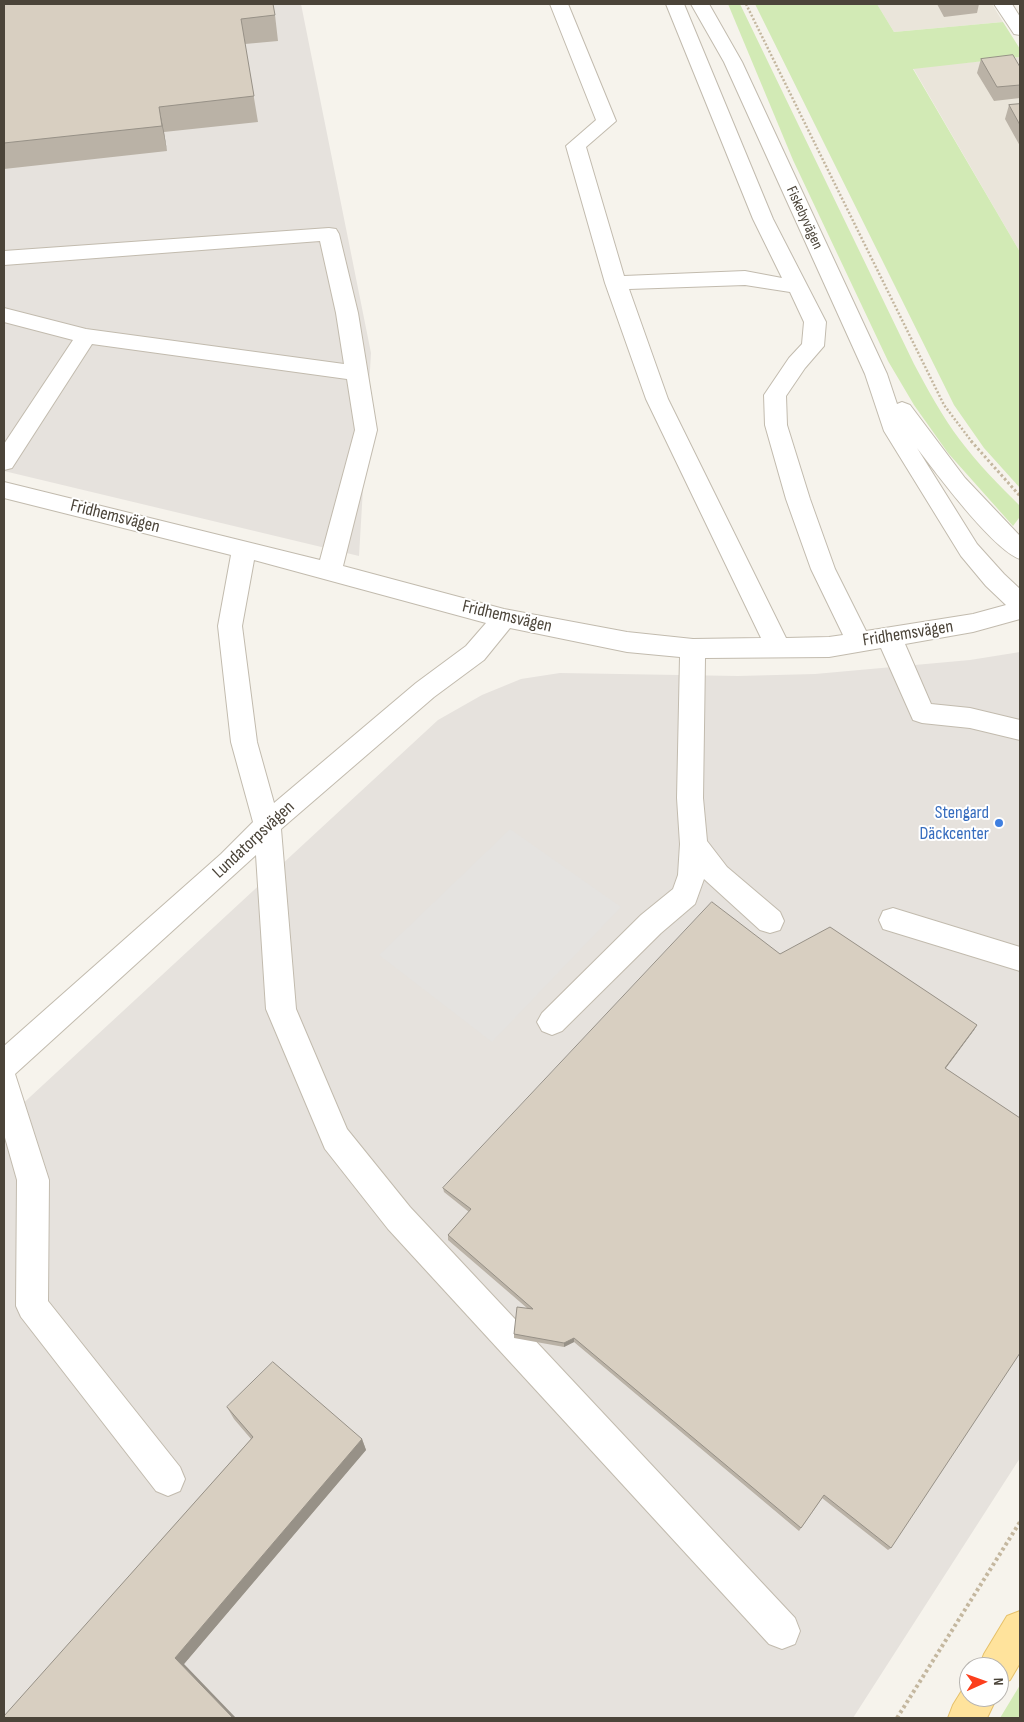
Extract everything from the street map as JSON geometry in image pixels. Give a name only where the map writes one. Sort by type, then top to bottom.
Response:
[{"type":"main road","points":[[1003,1657],[1020,1629]]},
{"type":"main road","points":[[966,1718],[973,1707]]},
{"type":"street","points":[[559,4],[606,121],[576,146],[616,282],[657,399],[778,648]]},
{"type":"street","points":[[676,4],[763,219],[815,322],[813,346],[797,362],[775,395],[776,425],[798,499],[823,569],[858,642]]},
{"type":"street","name":"Fiskebyvägen","points":[[700,4],[733,62],[876,374],[895,431],[956,532],[969,550],[995,580],[1020,603]]},
{"type":"street","name":"Fiskebyvägen","points":[[718,4],[733,62]]},
{"type":"street","points":[[1003,4],[1020,30]]},
{"type":"street","points":[[4,258],[329,234],[347,313],[366,430],[329,573]]},
{"type":"street","points":[[616,282],[745,278],[797,287]]},
{"type":"street","points":[[4,315],[86,336],[357,372]]},
{"type":"street","points":[[4,462],[86,336]]},
{"type":"street","name":"Fiskebyvägen","points":[[876,374],[938,460],[1005,537],[1020,550]]},
{"type":"street","name":"Fridhemsvägen","points":[[4,490],[244,549],[504,618],[627,642],[693,649],[829,647],[973,623],[1020,610]]},
{"type":"street","points":[[244,549],[230,626],[244,742],[267,825],[281,1009],[336,1139],[399,1218],[782,1631]]},
{"type":"street","name":"Lundatorpsvägen","points":[[4,1065],[231,862],[267,825],[320,782],[425,690],[474,653],[504,618]]},
{"type":"street","points":[[889,637],[922,714],[970,718],[1020,730]]},
{"type":"street","points":[[552,1022],[651,924],[685,896],[692,875],[694,844],[690,798],[693,649]]},
{"type":"street","points":[[694,844],[717,875],[770,921]]},
{"type":"street","points":[[892,920],[1020,959]]},
{"type":"street","points":[[4,1084],[33,1180],[32,1306],[168,1479]]},
{"type":"path","points":[[746,4],[944,405],[1002,480],[1020,496]]},
{"type":"path","points":[[897,1718],[1020,1522]]},
{"type":"shaded area","points":[[4,4],[301,4],[371,353],[359,556],[4,471]]},
{"type":"shaded area","points":[[877,4],[992,4],[1003,22],[894,32]]},
{"type":"shaded area","points":[[1020,57],[1020,252],[913,68]]},
{"type":"shaded area","points":[[1020,652],[1020,1458],[853,1718],[4,1718],[4,1121],[438,720],[482,695],[521,679],[560,673],[738,676],[815,674],[970,660]]},
{"type":"shaded area","points":[[510,829],[621,907],[492,1042],[379,955]]},
{"type":"green space","points":[[728,4],[740,4],[914,364],[936,403],[953,431],[967,449],[1020,506],[1019,518],[1013,526],[948,453],[914,405],[888,361],[793,160]]},
{"type":"green space","points":[[755,4],[877,4],[894,32],[1003,22],[1020,49],[1020,57],[913,69],[1020,252],[1020,488],[984,448],[954,405]]},
{"type":"green space","points":[[1020,1685],[1020,1718],[1000,1718],[1007,1707],[1009,1707],[1009,1703]]},
{"type":"building","points":[[4,4],[273,4],[275,15],[241,19],[254,96],[159,107],[162,126],[4,143]]},
{"type":"building","points":[[1013,55],[1020,67],[1020,85],[997,87],[981,59]]},
{"type":"building","points":[[1020,104],[1020,125],[1009,105]]},
{"type":"building","points":[[712,902],[780,954],[830,927],[977,1025],[945,1068],[1020,1118],[1020,1353],[891,1548],[824,1495],[801,1528],[574,1338],[564,1343],[514,1334],[517,1307],[533,1309],[448,1235],[471,1209],[443,1188]]},
{"type":"building","points":[[273,1362],[362,1439],[175,1658],[233,1718],[4,1718],[253,1437],[227,1407]]},
{"type":"place","name":"Stengard Däckcenter","points":[[999,823]]}]
